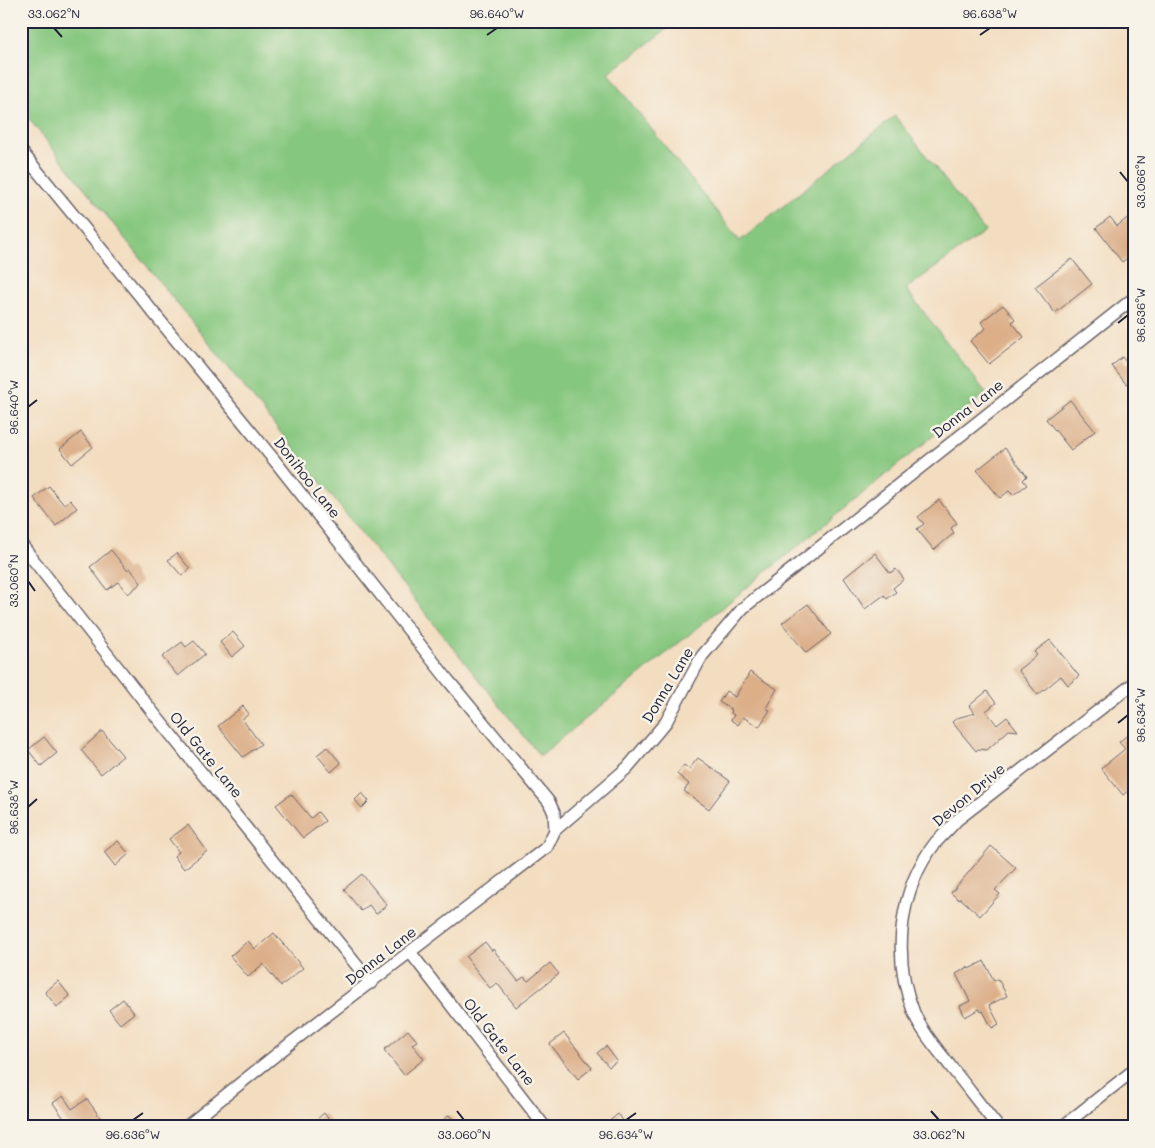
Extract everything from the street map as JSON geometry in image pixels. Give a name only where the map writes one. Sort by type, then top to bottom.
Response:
[{"type":"street","name":"Donihoo Lane","points":[[21,151],[269,454],[442,672],[549,802],[554,813],[554,830]]},
{"type":"street","name":"Donna Lane","points":[[186,1127],[292,1042],[371,984],[547,846],[554,830],[627,768],[666,722],[702,656],[743,608],[1134,298]]},
{"type":"street","name":"Old Gate Lane","points":[[21,544],[151,710],[371,984]]},
{"type":"street","name":"Devon Drive","points":[[998,1127],[935,1047],[915,1014],[903,976],[901,931],[908,899],[919,869],[936,843],[958,820],[1134,683]]},
{"type":"street","name":"Old Gate Lane","points":[[410,952],[545,1127]]},
{"type":"street","points":[[1062,1127],[1134,1070]]},
{"type":"green space","points":[[21,21],[677,21],[608,74],[740,241],[895,116],[985,231],[906,289],[986,393],[540,756],[21,109]]},
{"type":"building","points":[[1134,213],[1134,253],[1122,262],[1096,228],[1110,217],[1117,226]]},
{"type":"building","points":[[1072,259],[1092,284],[1055,313],[1035,287]]},
{"type":"building","points":[[1003,305],[1015,319],[1012,322],[1024,337],[989,364],[970,341],[986,328],[981,322]]},
{"type":"building","points":[[1122,357],[1127,363],[1134,358],[1134,378],[1126,384],[1112,366]]},
{"type":"building","points":[[1070,400],[1095,431],[1071,450],[1046,419]]},
{"type":"building","points":[[81,432],[93,447],[72,464],[60,449]]},
{"type":"building","points":[[1005,448],[1027,476],[1023,480],[1027,485],[1013,495],[1009,491],[1000,498],[977,470]]},
{"type":"building","points":[[49,486],[64,505],[70,500],[77,508],[56,526],[34,498]]},
{"type":"building","points":[[939,500],[957,523],[951,528],[954,533],[934,550],[917,529],[924,524],[918,517]]},
{"type":"building","points":[[111,550],[127,570],[130,568],[141,583],[128,594],[118,582],[107,590],[90,567]]},
{"type":"building","points":[[177,553],[190,569],[182,576],[168,560]]},
{"type":"building","points":[[875,553],[890,573],[896,569],[904,579],[893,588],[896,592],[887,599],[884,595],[865,609],[844,578]]},
{"type":"building","points":[[808,604],[831,634],[806,653],[782,623]]},
{"type":"building","points":[[233,632],[245,646],[232,657],[220,642]]},
{"type":"building","points":[[1050,640],[1079,676],[1068,685],[1061,676],[1038,695],[1018,670],[1037,655],[1034,652]]},
{"type":"building","points":[[194,641],[205,654],[178,676],[162,657],[182,642],[186,647]]},
{"type":"building","points":[[750,672],[777,689],[766,708],[770,710],[759,727],[743,717],[738,725],[731,720],[734,715],[731,713],[732,710],[719,702],[726,691],[735,697]]},
{"type":"building","points":[[987,691],[996,703],[986,711],[997,725],[1007,717],[1018,731],[1009,730],[987,750],[978,749],[976,751],[952,722],[957,718],[975,713],[969,706]]},
{"type":"building","points":[[243,706],[249,714],[242,719],[261,744],[243,757],[218,726]]},
{"type":"building","points":[[102,731],[123,756],[101,774],[81,750]]},
{"type":"building","points":[[1130,733],[1134,738],[1134,786],[1123,795],[1101,768],[1125,749],[1119,742]]},
{"type":"building","points":[[44,737],[57,753],[41,766],[28,750]]},
{"type":"building","points":[[327,747],[341,763],[331,772],[317,755]]},
{"type":"building","points":[[698,758],[730,781],[709,809],[684,791],[689,784],[677,774],[684,765],[689,769]]},
{"type":"building","points":[[362,793],[369,801],[362,808],[355,800]]},
{"type":"building","points":[[291,794],[311,818],[318,812],[325,821],[303,838],[276,805]]},
{"type":"building","points":[[188,825],[207,851],[184,869],[174,856],[179,852],[169,839]]},
{"type":"building","points":[[118,841],[129,854],[115,866],[104,852]]},
{"type":"building","points":[[991,846],[1016,868],[995,890],[1000,894],[980,916],[960,898],[959,900],[951,893]]},
{"type":"building","points":[[362,874],[387,905],[376,914],[369,905],[361,911],[344,889]]},
{"type":"building","points":[[274,933],[303,968],[281,986],[263,964],[248,977],[230,956],[248,941],[255,949]]},
{"type":"building","points":[[485,942],[492,951],[493,949],[518,981],[524,977],[528,981],[550,963],[559,974],[516,1007],[497,983],[490,988],[466,957]]},
{"type":"building","points":[[984,961],[994,981],[998,979],[1007,996],[989,1005],[999,1024],[992,1028],[983,1011],[981,1012],[979,1009],[965,1017],[960,1006],[970,1001],[956,974]]},
{"type":"building","points":[[58,981],[70,996],[57,1007],[45,992]]},
{"type":"building","points":[[123,999],[134,1013],[120,1024],[109,1010]]},
{"type":"building","points":[[408,1030],[417,1041],[412,1044],[424,1059],[404,1075],[384,1050]]},
{"type":"building","points":[[564,1033],[592,1068],[578,1079],[550,1044]]},
{"type":"building","points":[[606,1046],[617,1061],[609,1067],[597,1053]]},
{"type":"building","points":[[63,1096],[72,1109],[87,1099],[107,1127],[70,1127],[53,1103]]},
{"type":"building","points":[[324,1113],[335,1127],[308,1127]]},
{"type":"building","points":[[618,1114],[628,1127],[602,1127]]},
{"type":"building","points":[[449,1115],[459,1127],[435,1127]]}]
